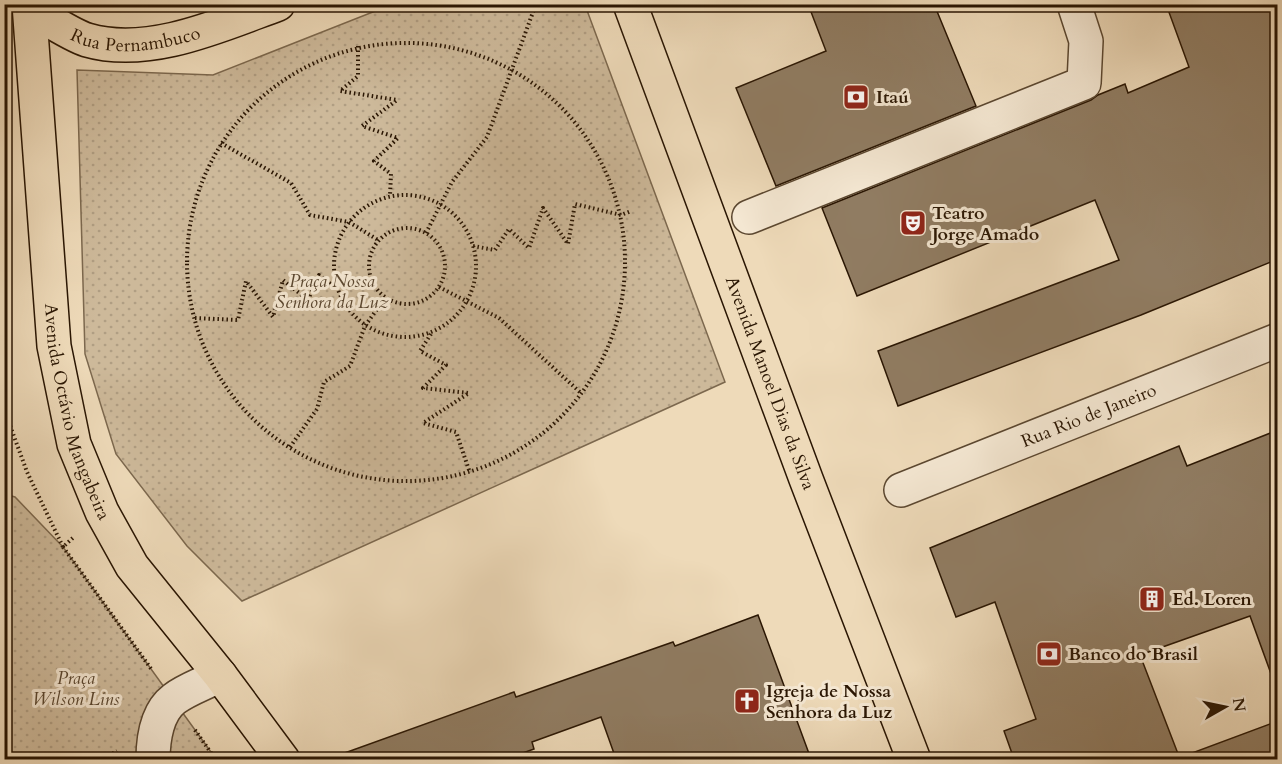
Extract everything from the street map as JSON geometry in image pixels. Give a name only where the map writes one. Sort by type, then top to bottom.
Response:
[{"type":"main road","name":"Rua Pernambuco","points":[[30,7],[86,40],[124,45],[158,42],[199,33],[278,4]]},
{"type":"main road","name":"Avenida Manoel Dias da Silva","points":[[630,4],[806,479],[914,759]]},
{"type":"main road","name":"Avenida Octávio Mangabeira","points":[[30,7],[54,346],[74,444],[102,512],[132,566],[220,675],[283,759]]},
{"type":"street","points":[[749,218],[1084,83],[1086,41],[1074,4]]},
{"type":"street","name":"Rua Rio de Janeiro","points":[[901,490],[1278,340]]},
{"type":"street","points":[[153,759],[155,731],[173,700],[220,675]]},
{"type":"path","points":[[426,233],[452,182],[487,137],[536,4]]},
{"type":"path","points":[[398,41],[437,43],[476,52],[513,69],[550,95],[582,130],[606,171],[621,215],[626,262],[621,309],[606,353],[582,394],[550,428],[513,455],[470,473],[423,482],[376,480],[331,469],[289,448],[257,423],[230,392],[209,357],[195,318],[188,283],[187,246],[193,210],[204,175],[221,143],[242,115],[276,85],[326,56],[358,46],[398,41]]},
{"type":"path","points":[[358,46],[358,76],[340,91],[398,100],[362,126],[398,138],[374,161],[391,174],[390,196]]},
{"type":"path","points":[[221,143],[291,183],[310,215],[349,222],[378,240]]},
{"type":"path","points":[[401,194],[421,196],[440,203],[458,218],[473,246],[476,259],[475,282],[466,303],[452,321],[432,333],[409,338],[386,335],[365,326],[348,309],[337,289],[333,265],[337,242],[349,222],[363,208],[390,196],[401,194]]},
{"type":"path","points":[[473,246],[495,250],[509,228],[529,248],[543,208],[568,244],[575,204],[621,215],[631,210]]},
{"type":"path","points":[[401,228],[414,228],[426,233],[435,241],[442,251],[445,263],[444,276],[439,287],[431,296],[408,305],[396,304],[376,289],[370,278],[368,264],[371,252],[378,240],[388,232],[401,228]]},
{"type":"path","points":[[195,318],[238,320],[246,281],[273,317],[283,280],[308,300],[319,275],[337,289]]},
{"type":"path","points":[[439,287],[466,303],[499,318],[582,394]]},
{"type":"path","points":[[289,448],[317,409],[324,382],[350,366],[365,326],[385,298]]},
{"type":"path","points":[[432,333],[420,351],[446,365],[423,388],[470,393],[423,423],[456,432],[470,473]]},
{"type":"path","points":[[4,409],[27,472],[63,547],[216,759]]},
{"type":"path","points":[[63,547],[102,512]]},
{"type":"green space","name":"Praça Nossa Senhora da Luz","points":[[393,4],[585,5],[725,382],[242,601],[187,546],[116,454],[85,354],[77,70],[213,75]]},
{"type":"green space","name":"Praça Wilson Lins","points":[[4,494],[15,497],[63,547],[216,759],[5,759]]},
{"type":"building","name":"Itaú","points":[[808,4],[934,4],[976,106],[776,186],[736,88],[826,51]]},
{"type":"building","points":[[1166,4],[1278,4],[1278,259],[1141,315],[898,406],[878,351],[1119,260],[1095,200],[857,296],[822,208],[1091,100],[1125,84],[1128,93],[1189,67]]},
{"type":"building","points":[[1278,430],[1278,682],[1274,682],[1250,616],[1140,655],[1180,759],[1014,759],[1004,731],[1036,719],[995,602],[956,617],[930,548],[1179,446],[1187,466]]},
{"type":"building","points":[[758,615],[811,759],[616,759],[601,717],[532,742],[534,749],[506,759],[340,759],[339,755],[514,692],[516,697],[673,642],[675,646]]},
{"type":"building","points":[[1278,721],[1278,759],[1184,759],[1184,756]]},
{"type":"place","name":"Itaú","points":[[856,97]]},
{"type":"place","name":"Teatro Jorge Amado","points":[[913,223]]},
{"type":"place","name":"Ed. Loren","points":[[1152,599]]},
{"type":"place","name":"Banco do Brasil","points":[[1049,654]]},
{"type":"place","name":"Igreja de Nossa Senhora da Luz","points":[[747,701]]}]
